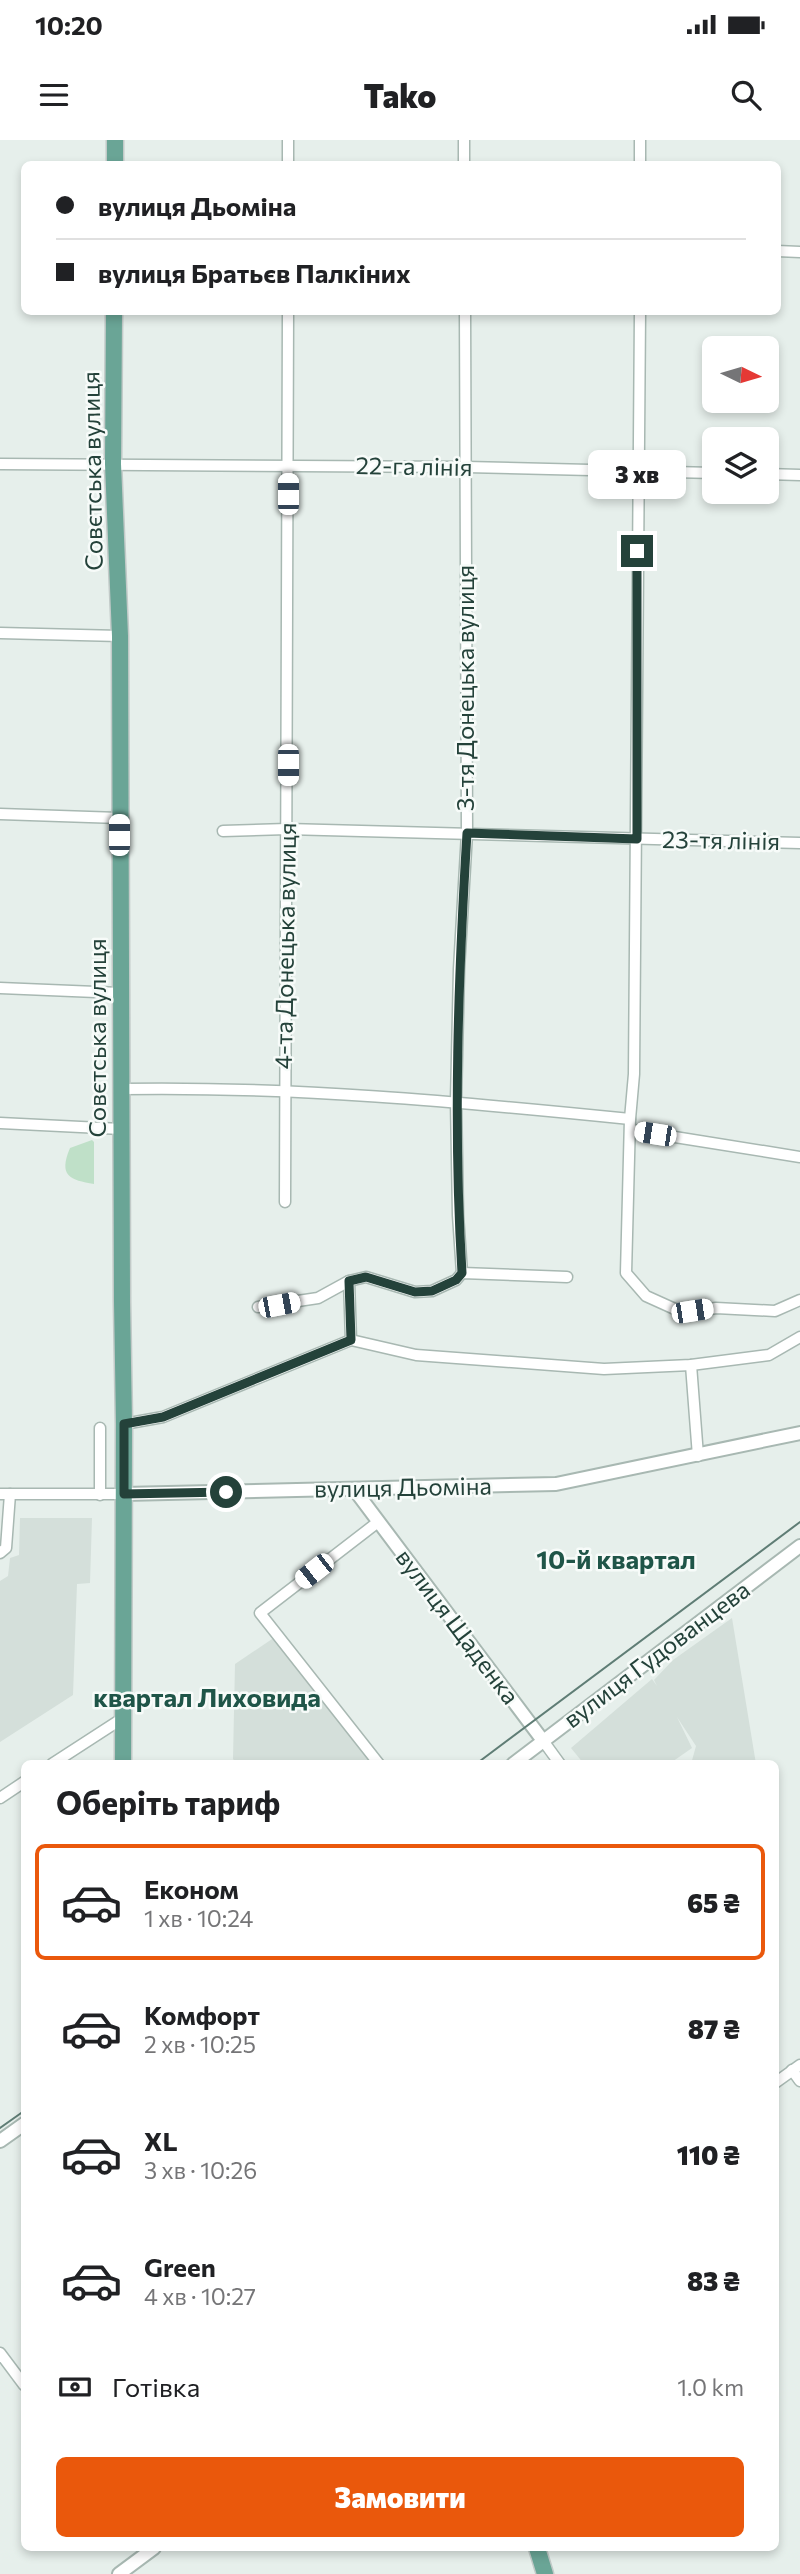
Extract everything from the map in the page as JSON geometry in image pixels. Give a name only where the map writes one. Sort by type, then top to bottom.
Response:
[{"type":"main road","points":[[115,140],[115,161]]},
{"type":"main road","name":"Совєтська вулиця","points":[[114,315],[113,464],[120,636],[123,1760]]},
{"type":"main road","points":[[538,2551],[545,2574]]},
{"type":"street","points":[[288,140],[288,161]]},
{"type":"street","points":[[464,140],[464,161]]},
{"type":"street","points":[[640,140],[640,161]]},
{"type":"street","points":[[781,251],[800,252]]},
{"type":"street","name":"4-та Донецька вулиця","points":[[285,1202],[288,315]]},
{"type":"street","name":"3-тя Донецька вулиця","points":[[462,1273],[456,1101],[459,969],[467,833],[465,315]]},
{"type":"street","points":[[640,315],[634,1074],[626,1273],[646,1296],[677,1310],[716,1308],[775,1311],[800,1300]]},
{"type":"street","name":"22-га лінія","points":[[0,464],[466,467],[702,473]]},
{"type":"street","points":[[779,474],[800,475]]},
{"type":"street","points":[[0,633],[120,636]]},
{"type":"street","points":[[0,814],[119,818]]},
{"type":"street","name":"23-тя лінія","points":[[223,831],[467,833],[800,843]]},
{"type":"street","points":[[0,988],[120,993]]},
{"type":"street","points":[[121,1089],[284,1091],[456,1101],[630,1124],[800,1157]]},
{"type":"street","points":[[0,1123],[121,1129]]},
{"type":"street","points":[[258,1307],[318,1298],[349,1281],[366,1277],[415,1292],[432,1291],[456,1280],[462,1273],[566,1277]]},
{"type":"street","points":[[349,1281],[351,1340]]},
{"type":"street","points":[[124,1424],[163,1417],[351,1340],[416,1355],[590,1368],[691,1364],[769,1355],[800,1337]]},
{"type":"street","points":[[691,1364],[698,1456]]},
{"type":"street","points":[[100,1428],[100,1494]]},
{"type":"street","name":"вулиця Дьоміна","points":[[5,1494],[124,1494],[556,1484],[800,1433]]},
{"type":"street","name":"вулиця Щаденка","points":[[354,1489],[557,1760]]},
{"type":"street","points":[[0,1553],[6,1548],[5,1494]]},
{"type":"street","points":[[376,1760],[260,1614],[378,1522]]},
{"type":"street","name":"вулиця Гудованцева","points":[[519,1760],[800,1545]]},
{"type":"street","points":[[58,1760],[123,1718]]},
{"type":"street","points":[[0,1798],[21,1784]]},
{"type":"street","points":[[779,2080],[796,2067],[800,2081]]},
{"type":"street","points":[[0,2141],[21,2126]]},
{"type":"street","points":[[0,2353],[21,2381]]},
{"type":"street","points":[[119,2574],[146,2551]]},
{"type":"shaded area","points":[[20,1518],[92,1518],[90,1583],[77,1584],[73,1695],[0,1742],[0,1581],[8,1576],[10,1558],[19,1555]]},
{"type":"shaded area","points":[[732,1618],[755,1760],[692,1760],[696,1746],[677,1717],[692,1748],[675,1760],[581,1760],[571,1748],[652,1679],[657,1686],[654,1680],[673,1660]]},
{"type":"shaded area","points":[[275,1637],[369,1760],[234,1760],[235,1664]]},
{"type":"green space","points":[[92,1140],[94,1184],[78,1181],[68,1175],[65,1165],[70,1148]]},
{"type":"tram line","points":[[481,1760],[800,1522]]},
{"type":"tram line","points":[[0,2128],[21,2113]]},
{"type":"district","name":"10-й квартал","points":[[616,1560]]},
{"type":"district","name":"квартал Лиховида","points":[[207,1698]]},
{"type":"route","points":[[226,1492],[124,1494],[124,1424],[163,1417],[351,1340],[349,1281],[366,1277],[415,1292],[432,1291],[456,1280],[462,1273],[456,1101],[459,969],[467,833],[637,839],[637,551]]}]
